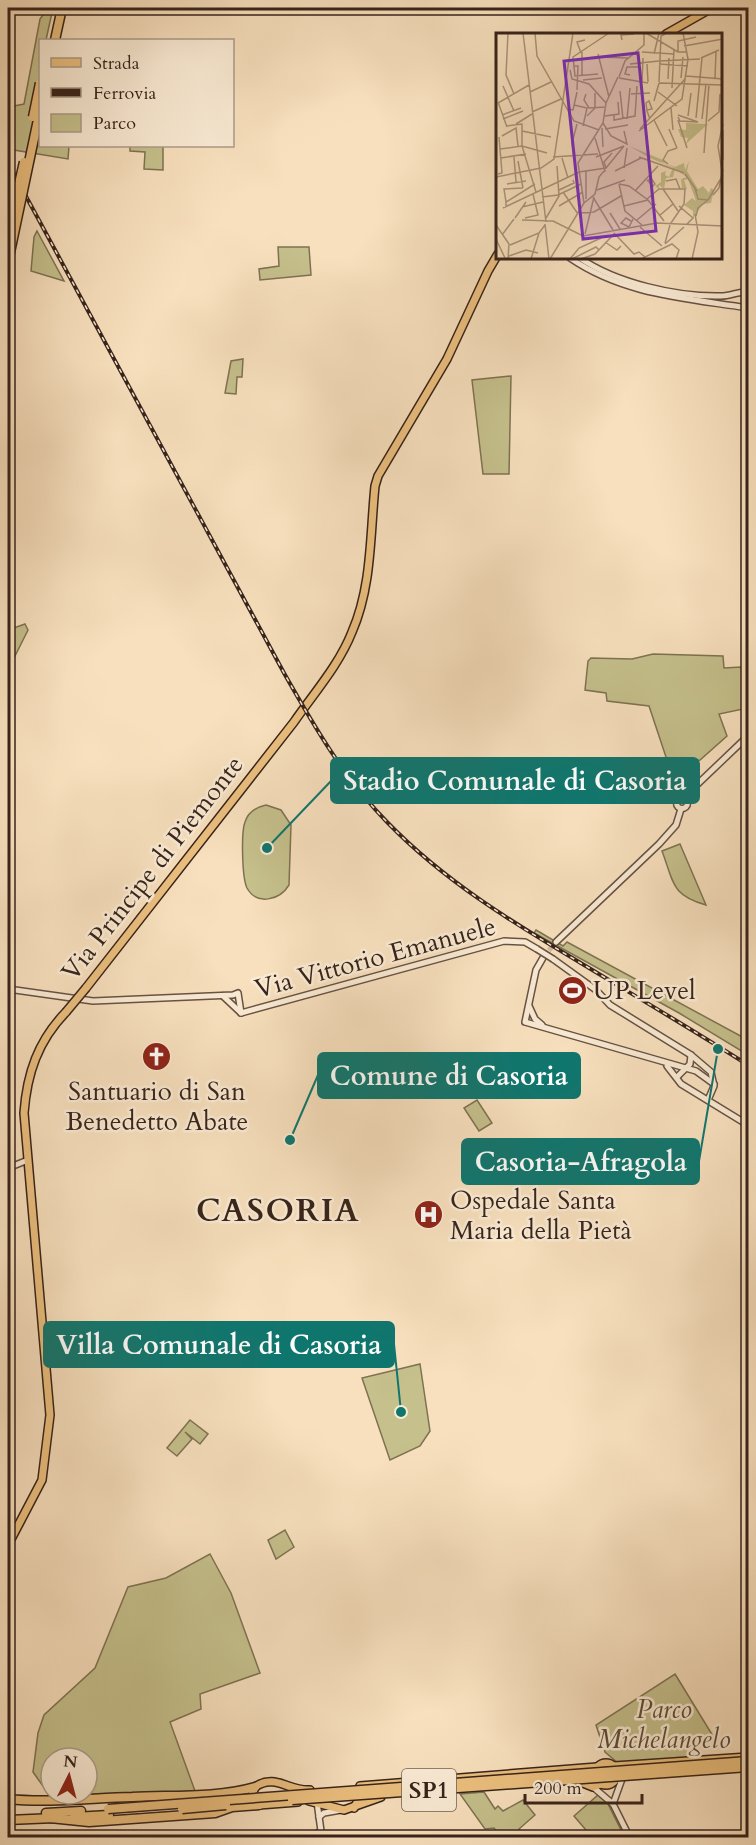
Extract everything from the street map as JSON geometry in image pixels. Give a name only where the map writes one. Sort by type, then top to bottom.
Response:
[{"type":"highway","points":[[49,39],[56,8]]},
{"type":"highway","points":[[55,39],[62,8]]},
{"type":"highway","points":[[8,232],[39,88]]},
{"type":"highway","points":[[8,262],[39,115]]},
{"type":"highway","name":"SP1","points":[[8,1820],[748,1759]]},
{"type":"highway","name":"SP1","points":[[8,1815],[109,1812],[748,1768]]},
{"type":"highway","points":[[8,1799],[47,1800],[181,1795],[242,1791],[255,1787]]},
{"type":"highway","points":[[50,1818],[89,1822],[215,1813],[232,1807],[259,1805]]},
{"type":"main road","points":[[668,33],[711,8]]},
{"type":"main road","name":"Via Principe di Piemonte","points":[[8,1545],[42,1480],[50,1415],[24,1113],[28,1080],[40,1045],[294,722],[325,679],[352,634],[366,589],[375,486],[378,476],[447,359],[496,257]]},
{"type":"main road","points":[[748,1759],[614,1766],[603,1763],[597,1767],[305,1791],[273,1781],[255,1787],[252,1798],[259,1805],[317,1802],[340,1810],[354,1808],[376,1797],[578,1781],[593,1787],[617,1782],[748,1768]]},
{"type":"main road","points":[[614,1766],[617,1772],[617,1782]]},
{"type":"main road","points":[[597,1767],[596,1778],[601,1784]]},
{"type":"main road","points":[[354,1787],[360,1793],[354,1808]]},
{"type":"street","points":[[573,260],[598,275],[633,289],[748,308]]},
{"type":"street","points":[[584,260],[618,279],[652,288],[720,297],[748,292]]},
{"type":"street","points":[[738,306],[735,299],[740,292]]},
{"type":"street","points":[[556,942],[659,844],[676,825],[681,809],[688,804],[683,798],[748,736]]},
{"type":"street","name":"Via Vittorio Emanuele","points":[[8,989],[93,1001],[222,995],[234,998],[241,1013],[504,941],[518,941],[564,965],[578,980],[596,990],[609,1005],[691,1055]]},
{"type":"street","points":[[544,956],[536,970],[525,1022],[701,1073],[714,1084]]},
{"type":"street","points":[[528,1005],[536,1019],[544,1026]]},
{"type":"street","points":[[678,1076],[692,1061],[691,1055]]},
{"type":"street","points":[[691,1055],[711,1072],[714,1084],[708,1100]]},
{"type":"street","points":[[660,1062],[678,1076],[681,1084],[748,1125]]},
{"type":"street","points":[[8,1168],[28,1160]]},
{"type":"street","points":[[613,1804],[617,1782]]},
{"type":"street","points":[[601,1784],[602,1792]]},
{"type":"street","points":[[593,1787],[602,1792],[613,1804],[630,1838]]},
{"type":"street","points":[[307,1838],[321,1831],[317,1802]]},
{"type":"street","points":[[319,1817],[324,1813],[340,1810]]},
{"type":"green space","points":[[48,8],[53,8],[46,39],[39,39],[39,147],[69,147],[68,159],[8,149],[8,107],[24,104],[40,19]]},
{"type":"green space","points":[[130,147],[163,147],[163,170],[144,169],[145,152],[130,151]]},
{"type":"green space","points":[[37,231],[64,281],[31,271],[34,237]]},
{"type":"green space","points":[[278,247],[309,247],[311,275],[260,280],[259,269],[279,266]]},
{"type":"green space","points":[[243,359],[242,377],[237,377],[236,394],[225,393],[231,361]]},
{"type":"green space","points":[[511,376],[509,474],[483,474],[472,380]]},
{"type":"green space","points":[[25,624],[28,630],[8,670],[8,630]]},
{"type":"green space","points":[[653,654],[723,656],[724,668],[741,667],[748,708],[719,714],[727,736],[700,760],[669,766],[649,706],[607,701],[606,693],[585,690],[588,661],[591,658],[632,659]]},
{"type":"green space","points":[[266,805],[281,810],[291,825],[289,885],[280,894],[262,899],[251,894],[245,883],[243,835],[248,815]]},
{"type":"green space","points":[[680,844],[706,905],[686,897],[672,880],[662,851]]},
{"type":"green space","points":[[536,930],[563,946],[567,942],[748,1040],[748,1055],[679,1013],[534,933]]},
{"type":"green space","points":[[477,1100],[492,1123],[479,1131],[464,1108]]},
{"type":"green space","points":[[420,1364],[430,1431],[420,1446],[390,1460],[362,1378]]},
{"type":"green space","points":[[190,1420],[208,1434],[200,1444],[185,1432],[192,1439],[177,1456],[167,1448]]},
{"type":"green space","points":[[285,1530],[294,1547],[276,1559],[268,1540]]},
{"type":"green space","points":[[210,1554],[231,1593],[260,1673],[200,1694],[201,1709],[170,1722],[195,1791],[99,1794],[99,1746],[39,1746],[39,1780],[33,1772],[38,1733],[44,1715],[95,1668],[128,1587],[166,1578]]},
{"type":"green space","name":"Parco Michelangelo","points":[[675,1674],[713,1736],[692,1750],[694,1759],[618,1763],[605,1752],[596,1725]]},
{"type":"green space","points":[[484,1792],[495,1809],[498,1806],[503,1811],[523,1800],[535,1815],[519,1829],[526,1837],[501,1837],[494,1828],[485,1829],[460,1794]]},
{"type":"green space","points":[[598,1795],[607,1802],[625,1838],[592,1837],[574,1816]]},
{"type":"tunnel","points":[[544,956],[556,942]]},
{"type":"railway","points":[[8,163],[284,673],[318,732],[357,788],[410,844],[483,902],[748,1065]]},
{"type":"place","name":"Stadio Comunale di Casoria","points":[[267,848]]},
{"type":"place","name":"UP Level","points":[[572,990]]},
{"type":"place","name":"Casoria-Afragola","points":[[718,1049]]},
{"type":"place","name":"Santuario di San Benedetto Abate","points":[[157,1057]]},
{"type":"place","name":"Comune di Casoria","points":[[290,1140]]},
{"type":"place","name":"Ospedale Santa Maria della Pietà","points":[[429,1215]]},
{"type":"place","name":"Villa Comunale di Casoria","points":[[401,1412]]},
{"type":"district","name":"CASORIA","points":[[278,1210]]}]
